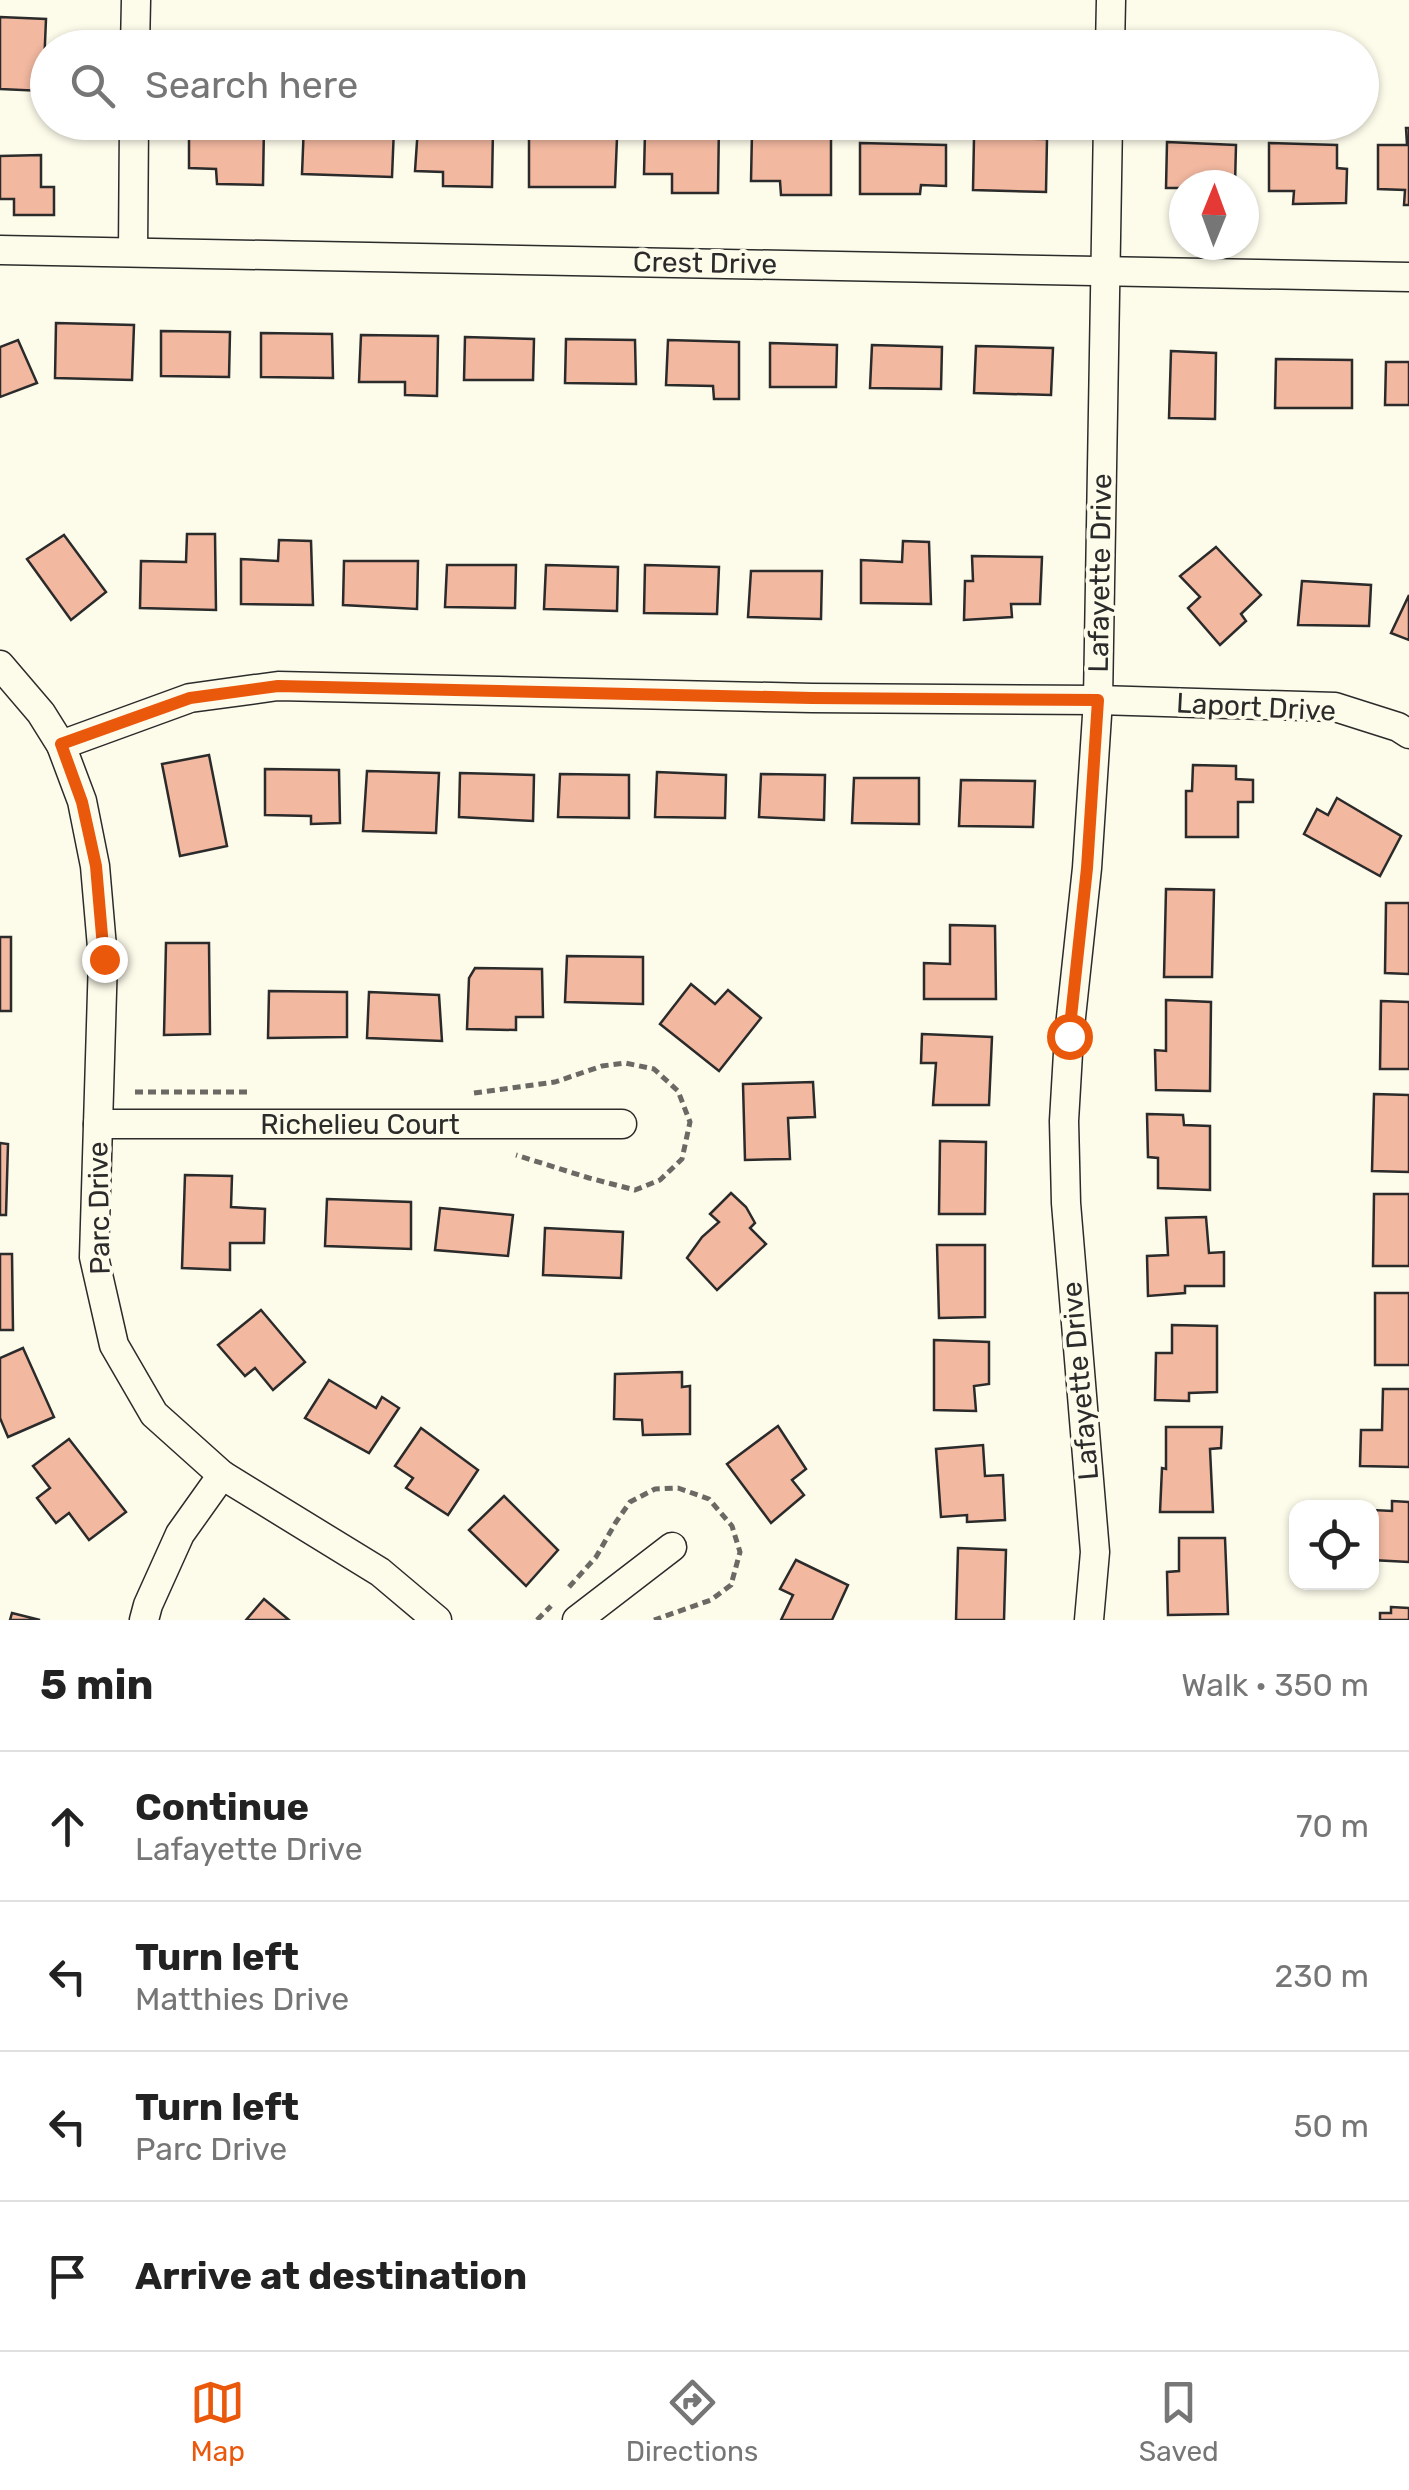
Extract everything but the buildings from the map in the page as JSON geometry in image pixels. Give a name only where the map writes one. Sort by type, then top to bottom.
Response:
[{"type":"street","points":[[135,30],[136,0]]},
{"type":"street","points":[[1110,30],[1111,0]]},
{"type":"street","points":[[133,252],[134,140]]},
{"type":"street","name":"Lafayette Drive","points":[[1089,1620],[1095,1552],[1066,1203],[1064,1121],[1098,700],[1108,140]]},
{"type":"street","name":"Crest Drive","points":[[0,250],[1409,277]]},
{"type":"street","name":"Parc Drive","points":[[0,665],[42,713],[61,744],[82,802],[96,866],[104,959],[94,1257],[114,1344],[154,1414],[222,1475],[380,1572],[437,1620]]},
{"type":"street","name":"Laport Drive","points":[[61,744],[190,698],[278,686],[1335,707],[1409,734]]},
{"type":"street","name":"Richelieu Court","points":[[98,1124],[622,1124]]},
{"type":"street","points":[[144,1620],[180,1534],[222,1475]]},
{"type":"street","points":[[576,1620],[672,1547]]},
{"type":"route","points":[[104,959],[96,866],[82,802],[61,744],[190,698],[278,686],[1098,700],[1087,868],[1069,1036]]}]
